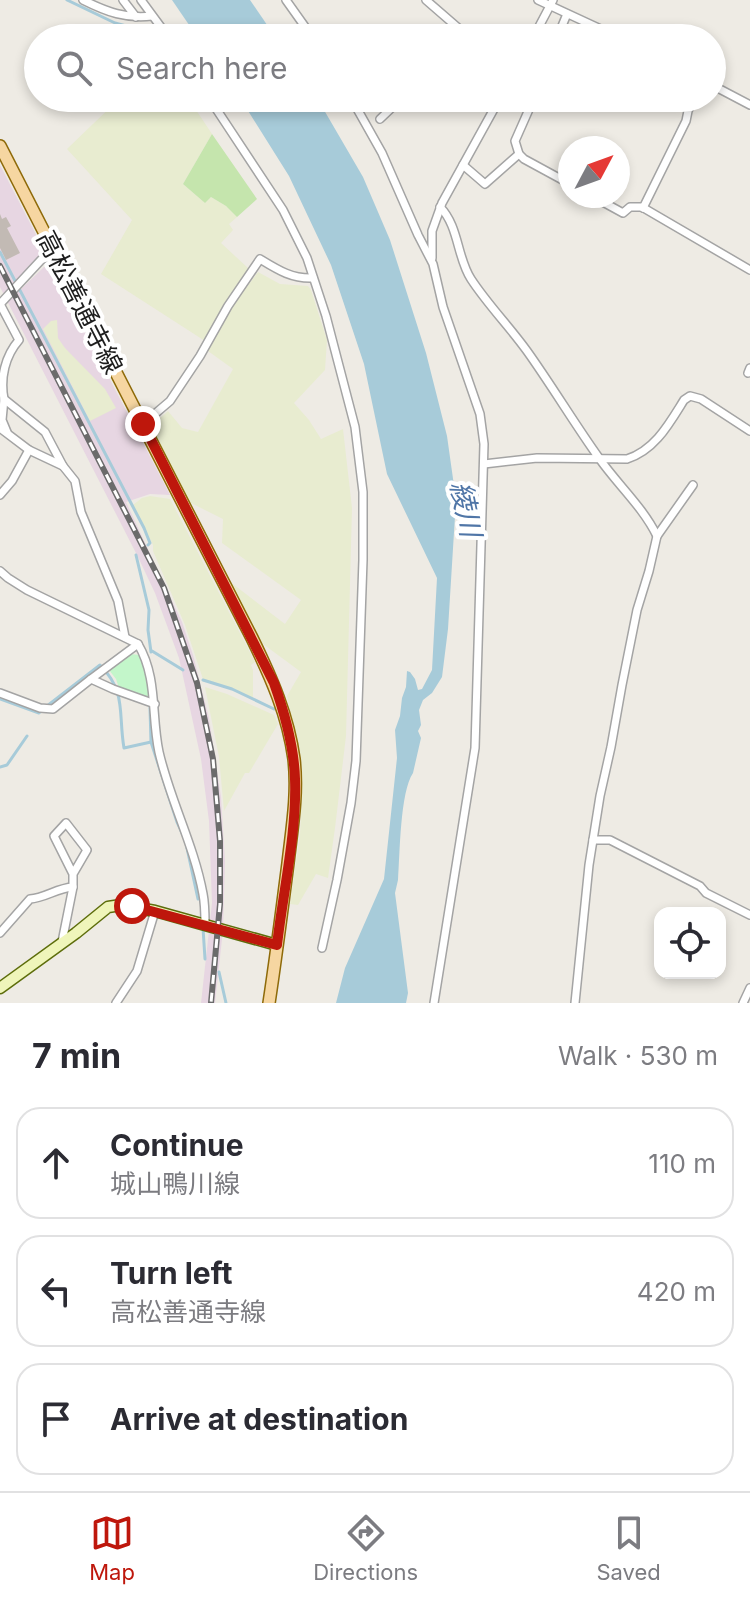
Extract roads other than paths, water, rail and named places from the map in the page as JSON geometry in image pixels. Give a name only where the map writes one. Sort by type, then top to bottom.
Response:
[{"type":"main road","name":"高松善通寺線","points":[[0,146],[268,672],[285,715],[294,759],[296,793],[269,1003]]},
{"type":"main road","points":[[0,988],[108,907],[132,906],[155,911],[277,945]]},
{"type":"street","points":[[83,0],[107,12],[137,18],[152,16]]},
{"type":"street","points":[[123,0],[137,18]]},
{"type":"street","points":[[141,0],[158,24]]},
{"type":"street","points":[[286,0],[303,24]]},
{"type":"street","points":[[426,0],[450,24]]},
{"type":"street","points":[[538,0],[551,3],[589,24]]},
{"type":"street","points":[[540,24],[551,3]]},
{"type":"street","points":[[563,24],[567,14]]},
{"type":"street","points":[[726,92],[750,105]]},
{"type":"street","points":[[218,112],[283,210],[307,258],[326,316],[355,427],[363,492],[356,761],[340,865],[322,948]]},
{"type":"street","points":[[359,112],[382,153],[433,264]]},
{"type":"street","points":[[380,119],[387,112]]},
{"type":"street","points":[[434,1003],[475,748],[484,444],[480,414],[443,307],[431,243],[440,207],[492,112]]},
{"type":"street","points":[[528,112],[515,141],[519,154],[558,177]]},
{"type":"street","points":[[643,208],[688,112]]},
{"type":"street","points":[[463,165],[485,184],[519,154]]},
{"type":"street","points":[[440,207],[451,225],[465,270],[493,311],[535,362],[599,459],[651,523],[657,536]]},
{"type":"street","points":[[630,207],[643,208],[748,268],[750,257]]},
{"type":"street","points":[[55,253],[41,260],[0,304],[19,340],[3,357],[2,420],[3,430],[29,450],[63,466]]},
{"type":"street","points":[[143,424],[170,401],[260,259],[284,274],[302,279],[313,278]]},
{"type":"street","points":[[484,464],[537,458],[627,459],[647,450],[690,396],[701,399],[750,431]]},
{"type":"street","points":[[4,399],[45,432],[63,466],[75,481],[81,512],[118,601],[125,637]]},
{"type":"street","points":[[0,495],[12,481],[29,450]]},
{"type":"street","points":[[575,1003],[593,840],[631,639],[657,536],[693,485]]},
{"type":"street","points":[[0,571],[27,590],[138,644],[148,664],[159,752],[193,853],[204,898],[205,924]]},
{"type":"street","points":[[0,693],[53,709],[138,644]]},
{"type":"street","points":[[91,679],[155,704]]},
{"type":"street","points":[[62,942],[73,874],[54,836],[66,823],[87,850],[73,874]]},
{"type":"street","points":[[593,840],[610,840],[750,915]]},
{"type":"street","points":[[0,933],[30,899],[40,898],[62,887],[73,887]]},
{"type":"street","points":[[116,1003],[137,971],[155,911]]},
{"type":"street","points":[[743,1003],[750,988]]},
{"type":"water","points":[[172,0],[250,0],[266,24],[188,24]]},
{"type":"water","points":[[249,112],[325,112],[363,177],[390,240],[426,353],[447,436],[456,500],[448,629],[442,677],[432,693],[423,700],[419,710],[421,725],[418,731],[421,738],[405,794],[395,893],[408,993],[406,1003],[336,1003],[345,968],[384,879],[397,758],[395,730],[407,671],[415,679],[418,690],[422,689],[432,670],[437,578],[387,474],[364,364],[331,265],[289,176]]},
{"type":"waterway","points":[[67,0],[119,24]]},
{"type":"waterway","points":[[0,252],[144,528],[150,543],[148,545]]},
{"type":"waterway","points":[[136,555],[149,610],[151,652]]},
{"type":"waterway","points":[[152,651],[183,670]]},
{"type":"waterway","points":[[47,706],[100,665],[118,694],[124,748],[151,742]]},
{"type":"waterway","points":[[203,680],[232,689],[274,709]]},
{"type":"waterway","points":[[0,699],[39,713],[41,711]]},
{"type":"waterway","points":[[150,708],[151,742],[184,837]]},
{"type":"waterway","points":[[0,767],[7,765],[27,736]]},
{"type":"waterway","points":[[187,848],[198,899]]},
{"type":"waterway","points":[[203,928],[205,959]]},
{"type":"waterway","points":[[219,972],[226,1003]]},
{"type":"railway","points":[[0,266],[164,588],[197,683],[213,759],[220,841],[220,904],[211,1003]]},
{"type":"water label","name":"綾川","points":[[466,509]]}]
